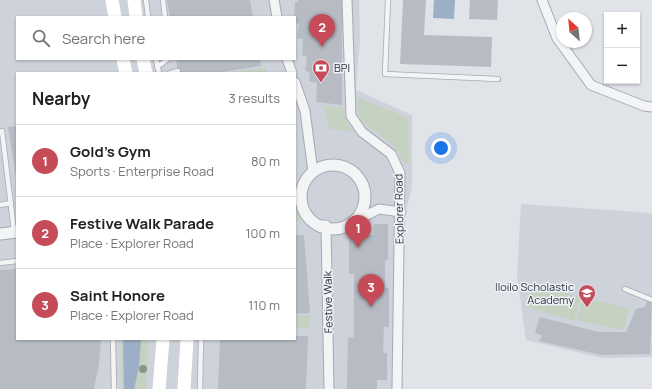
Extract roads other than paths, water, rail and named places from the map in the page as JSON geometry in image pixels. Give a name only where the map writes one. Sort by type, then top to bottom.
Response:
[{"type":"main road","points":[[112,0],[115,16]]},
{"type":"main road","points":[[134,0],[136,16]]},
{"type":"main road","points":[[123,60],[126,72]]},
{"type":"main road","points":[[144,60],[152,70]]},
{"type":"main road","points":[[159,389],[163,340]]},
{"type":"main road","points":[[184,389],[187,340]]},
{"type":"street","points":[[274,0],[277,16]]},
{"type":"street","name":"Explorer Road","points":[[347,0],[351,116],[362,132],[391,154],[400,173],[398,389]]},
{"type":"street","points":[[542,0],[557,38],[591,85],[644,106],[652,107]]},
{"type":"street","points":[[287,60],[292,72]]},
{"type":"street","points":[[296,85],[305,111],[313,172]]},
{"type":"street","points":[[355,221],[361,213],[365,203],[366,192],[363,183],[349,168],[340,165],[330,165],[313,172],[305,178],[298,200],[309,218],[316,224],[326,228],[336,229],[346,226],[379,209],[400,212]]},
{"type":"street","name":"Festive Walk","points":[[316,224],[326,225],[329,389]]},
{"type":"street","points":[[0,234],[16,233]]},
{"type":"lane","points":[[146,0],[148,16]]},
{"type":"lane","points":[[163,0],[165,16]]},
{"type":"lane","points":[[388,0],[385,74],[498,79]]},
{"type":"lane","points":[[152,70],[156,60]]},
{"type":"lane","points":[[152,70],[167,60]]},
{"type":"lane","points":[[174,72],[178,71]]},
{"type":"lane","points":[[2,131],[16,233]]},
{"type":"lane","points":[[0,204],[11,203]]},
{"type":"lane","points":[[0,263],[16,261]]},
{"type":"lane","points":[[625,289],[652,300]]},
{"type":"lane","points":[[113,340],[114,389]]},
{"type":"lane","points":[[200,389],[201,340]]},
{"type":"water","points":[[434,0],[455,0],[454,19],[433,18]]},
{"type":"water","points":[[123,340],[141,340],[139,367],[134,389],[124,389]]},
{"type":"place","name":"Festive Walk Parade","points":[[322,47]]},
{"type":"place","name":"BPI","points":[[321,83]]},
{"type":"place","name":"Gold's Gym","points":[[358,248]]},
{"type":"place","name":"Saint Honore","points":[[371,307]]},
{"type":"place","name":"Iloilo Scholastic Academy","points":[[587,308]]}]
